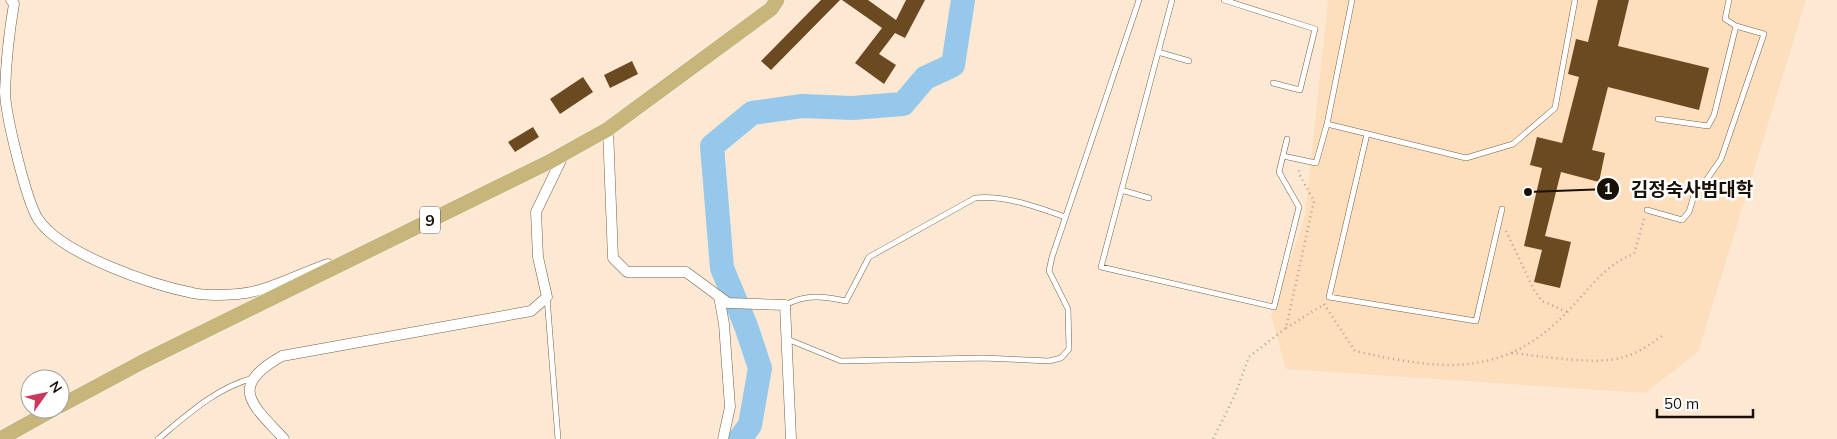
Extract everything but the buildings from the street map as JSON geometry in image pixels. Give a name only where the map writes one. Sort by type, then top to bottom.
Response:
[{"type":"main road","name":"9","points":[[70,401],[144,361],[564,154],[608,129],[771,9],[777,0]]},
{"type":"main road","points":[[0,439],[36,419]]},
{"type":"street","points":[[12,0],[14,4],[8,42],[5,93],[22,179],[38,219],[64,243],[135,278],[194,294],[240,294],[262,288],[369,249]]},
{"type":"street","points":[[608,129],[613,258],[627,272],[686,272],[728,303],[785,305],[791,439]]},
{"type":"street","points":[[284,439],[253,406],[249,398],[253,378],[264,366],[282,356],[532,311],[547,297],[538,257],[536,212],[564,154]]},
{"type":"street","points":[[719,296],[724,324],[730,407],[723,439]]},
{"type":"lane","points":[[787,338],[841,361],[974,358],[1049,361],[1061,358],[1069,348],[1068,309],[1049,271],[1065,217],[1139,0]]},
{"type":"lane","points":[[1172,0],[1101,266],[1274,306],[1299,207],[1278,172],[1287,139]]},
{"type":"lane","points":[[1224,0],[1315,29],[1300,90],[1273,83]]},
{"type":"lane","points":[[1282,156],[1316,163],[1327,124],[1352,0]]},
{"type":"lane","points":[[1327,124],[1466,158],[1513,144],[1555,108],[1575,0]]},
{"type":"lane","points":[[1647,210],[1682,220],[1689,212],[1695,192],[1706,182],[1721,159],[1764,34],[1736,26],[1725,19],[1729,0]]},
{"type":"lane","points":[[1658,119],[1708,126],[1714,115],[1736,26]]},
{"type":"lane","points":[[1158,52],[1189,62]]},
{"type":"lane","points":[[1367,134],[1329,297],[1476,321],[1502,209]]},
{"type":"lane","points":[[1121,190],[1149,198]]},
{"type":"lane","points":[[785,305],[799,298],[821,296],[846,301],[869,257],[975,198],[990,196],[1037,207],[1065,217]]},
{"type":"lane","points":[[547,297],[558,439]]},
{"type":"lane","points":[[158,439],[203,404],[235,383],[253,378]]},
{"type":"path","points":[[1323,305],[1355,351],[1396,360],[1469,366],[1511,353],[1535,342],[1618,260],[1634,254],[1647,210]]},
{"type":"path","points":[[1499,221],[1513,243],[1534,290],[1542,301],[1567,312]]},
{"type":"path","points":[[1286,328],[1323,305],[1329,297]]},
{"type":"path","points":[[1511,353],[1591,360],[1624,358],[1665,334]]},
{"type":"shaded area","points":[[1328,0],[1806,0],[1698,352],[1645,393],[1286,369],[1271,316],[1305,216]]},
{"type":"waterway","points":[[740,439],[750,425],[760,368],[746,326],[722,268],[712,146],[752,113],[802,106],[852,108],[903,104],[925,78],[953,65],[963,0]]},
{"type":"place","name":"김정숙사범대학","points":[[1528,192]]}]
